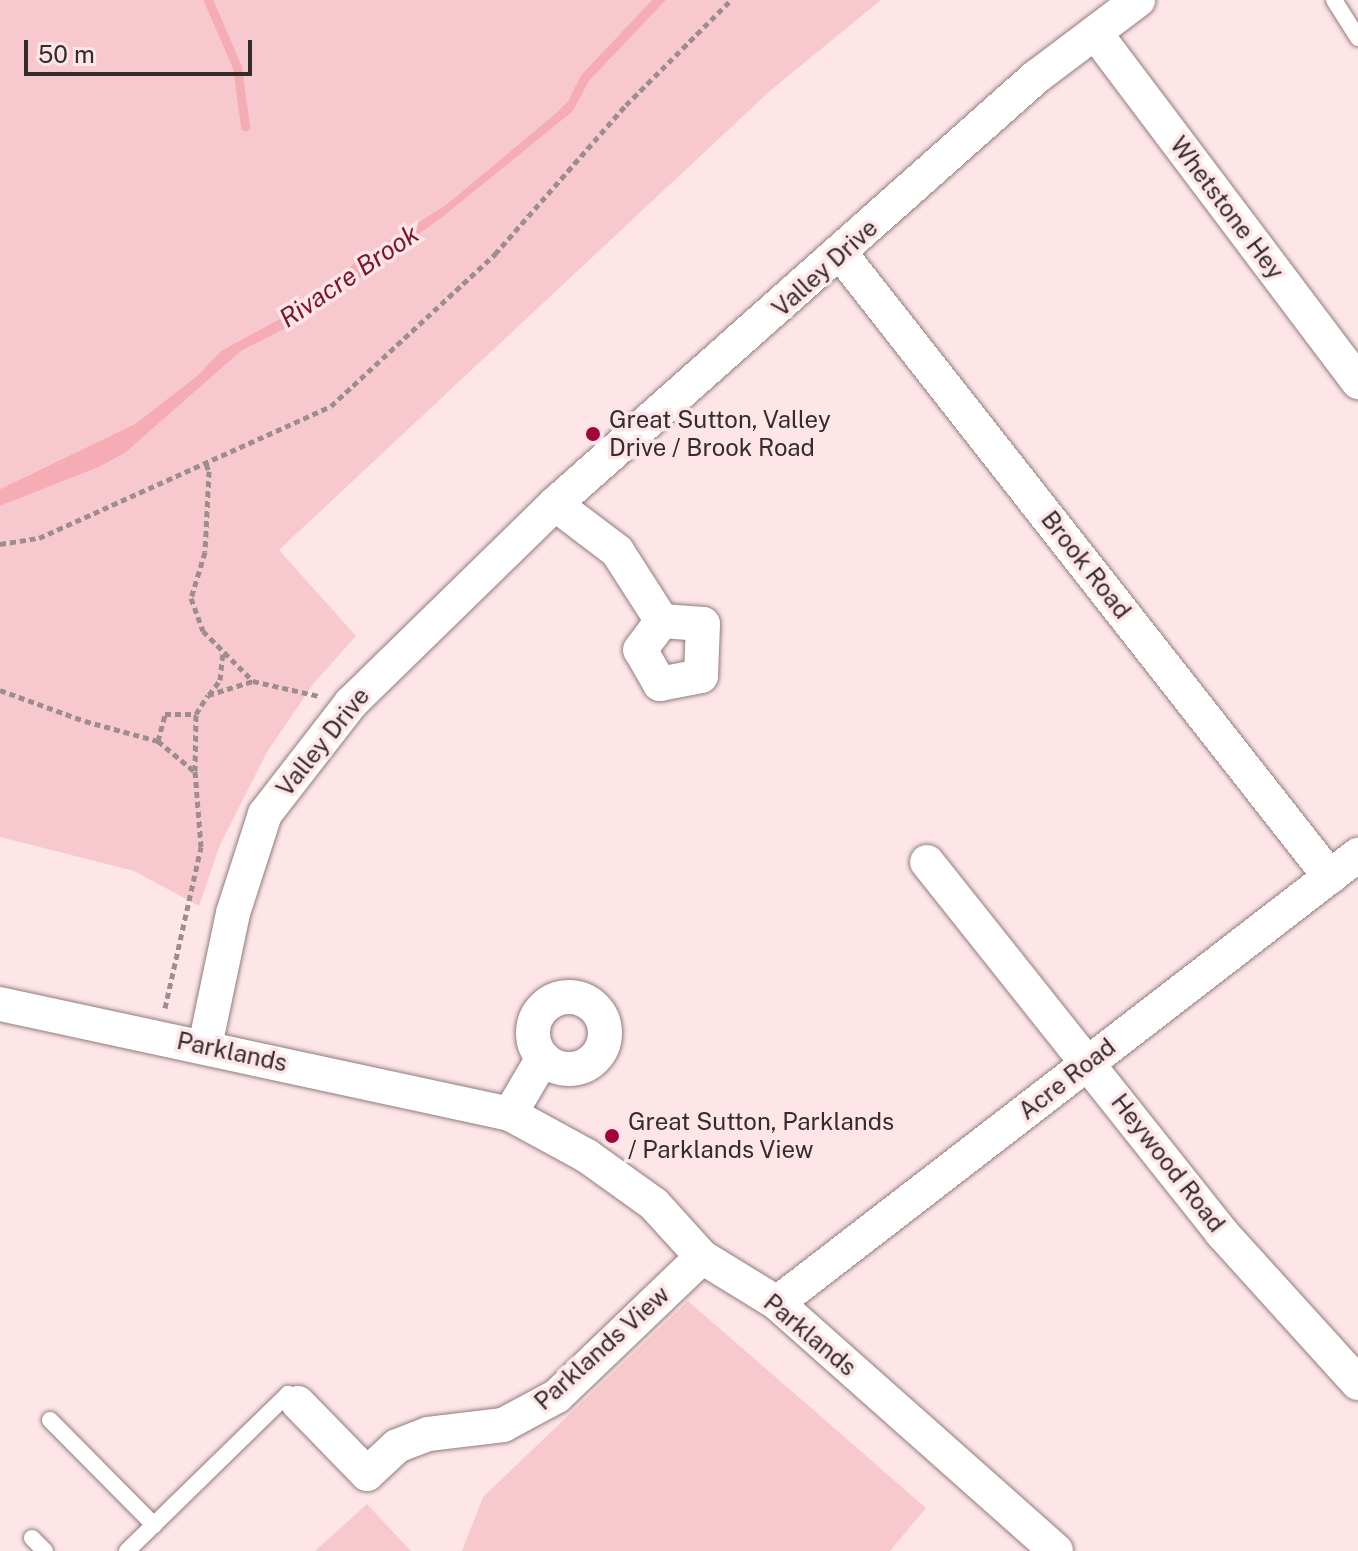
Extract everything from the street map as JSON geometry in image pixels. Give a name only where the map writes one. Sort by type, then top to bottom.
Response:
[{"type":"street","name":"Valley Drive","points":[[205,1046],[233,913],[265,814],[351,703],[555,504],[841,254],[1036,77],[1138,0]]},
{"type":"street","name":"Whetstone Hey","points":[[1096,34],[1358,382]]},
{"type":"street","name":"Brook Road","points":[[841,254],[1330,877]]},
{"type":"street","points":[[555,504],[617,551],[662,621]]},
{"type":"street","name":"Acre Road","points":[[777,1303],[1358,855]]},
{"type":"street","name":"Heywood Road","points":[[927,862],[1089,1061],[1221,1232],[1358,1383]]},
{"type":"street","name":"Parklands","points":[[0,1004],[510,1114],[587,1156],[654,1204],[702,1257],[777,1303],[1056,1551]]},
{"type":"street","points":[[510,1114],[543,1058]]},
{"type":"street","name":"Parklands View","points":[[298,1403],[367,1474],[397,1446],[428,1434],[503,1425],[557,1396],[702,1257]]},
{"type":"lane","points":[[1334,0],[1358,38]]},
{"type":"lane","points":[[127,1551],[288,1394],[298,1403]]},
{"type":"lane","points":[[50,1420],[154,1525]]},
{"type":"lane","points":[[32,1538],[45,1551]]},
{"type":"path","points":[[0,544],[39,538],[331,406],[495,254],[626,105],[731,0]]},
{"type":"path","points":[[206,464],[209,471],[205,552],[191,598],[203,631],[253,681]]},
{"type":"path","points":[[159,1037],[201,847],[195,771],[196,714],[220,680],[223,652]]},
{"type":"path","points":[[208,695],[253,681],[351,703]]},
{"type":"path","points":[[0,690],[85,721],[158,741],[195,771]]},
{"type":"path","points":[[158,741],[165,714],[196,714]]},
{"type":"shaded area","points":[[0,0],[652,0],[581,75],[568,101],[556,113],[446,205],[356,261],[338,280],[296,310],[221,351],[197,376],[135,424],[0,489]]},
{"type":"shaded area","points":[[666,0],[881,0],[770,91],[279,550],[356,636],[314,683],[267,752],[220,845],[199,906],[134,871],[0,837],[0,506],[99,467],[125,453],[241,351],[300,321],[444,216],[573,111],[589,81]]},
{"type":"shaded area","points":[[688,1301],[926,1508],[890,1551],[462,1551],[483,1497]]},
{"type":"shaded area","points":[[367,1504],[411,1551],[315,1551]]},
{"type":"water","name":"Rivacre Brook","points":[[652,0],[666,0],[589,81],[573,111],[444,216],[300,321],[241,351],[125,453],[99,467],[0,506],[0,489],[135,424],[197,376],[221,351],[296,310],[338,280],[356,261],[446,205],[556,113],[568,101],[581,75]]},
{"type":"waterway","points":[[208,0],[237,67],[245,126]]},
{"type":"place","name":"Great Sutton, Valley Drive / Brook Road","points":[[593,434]]},
{"type":"place","name":"Great Sutton, Parklands / Parklands View","points":[[612,1136]]}]
